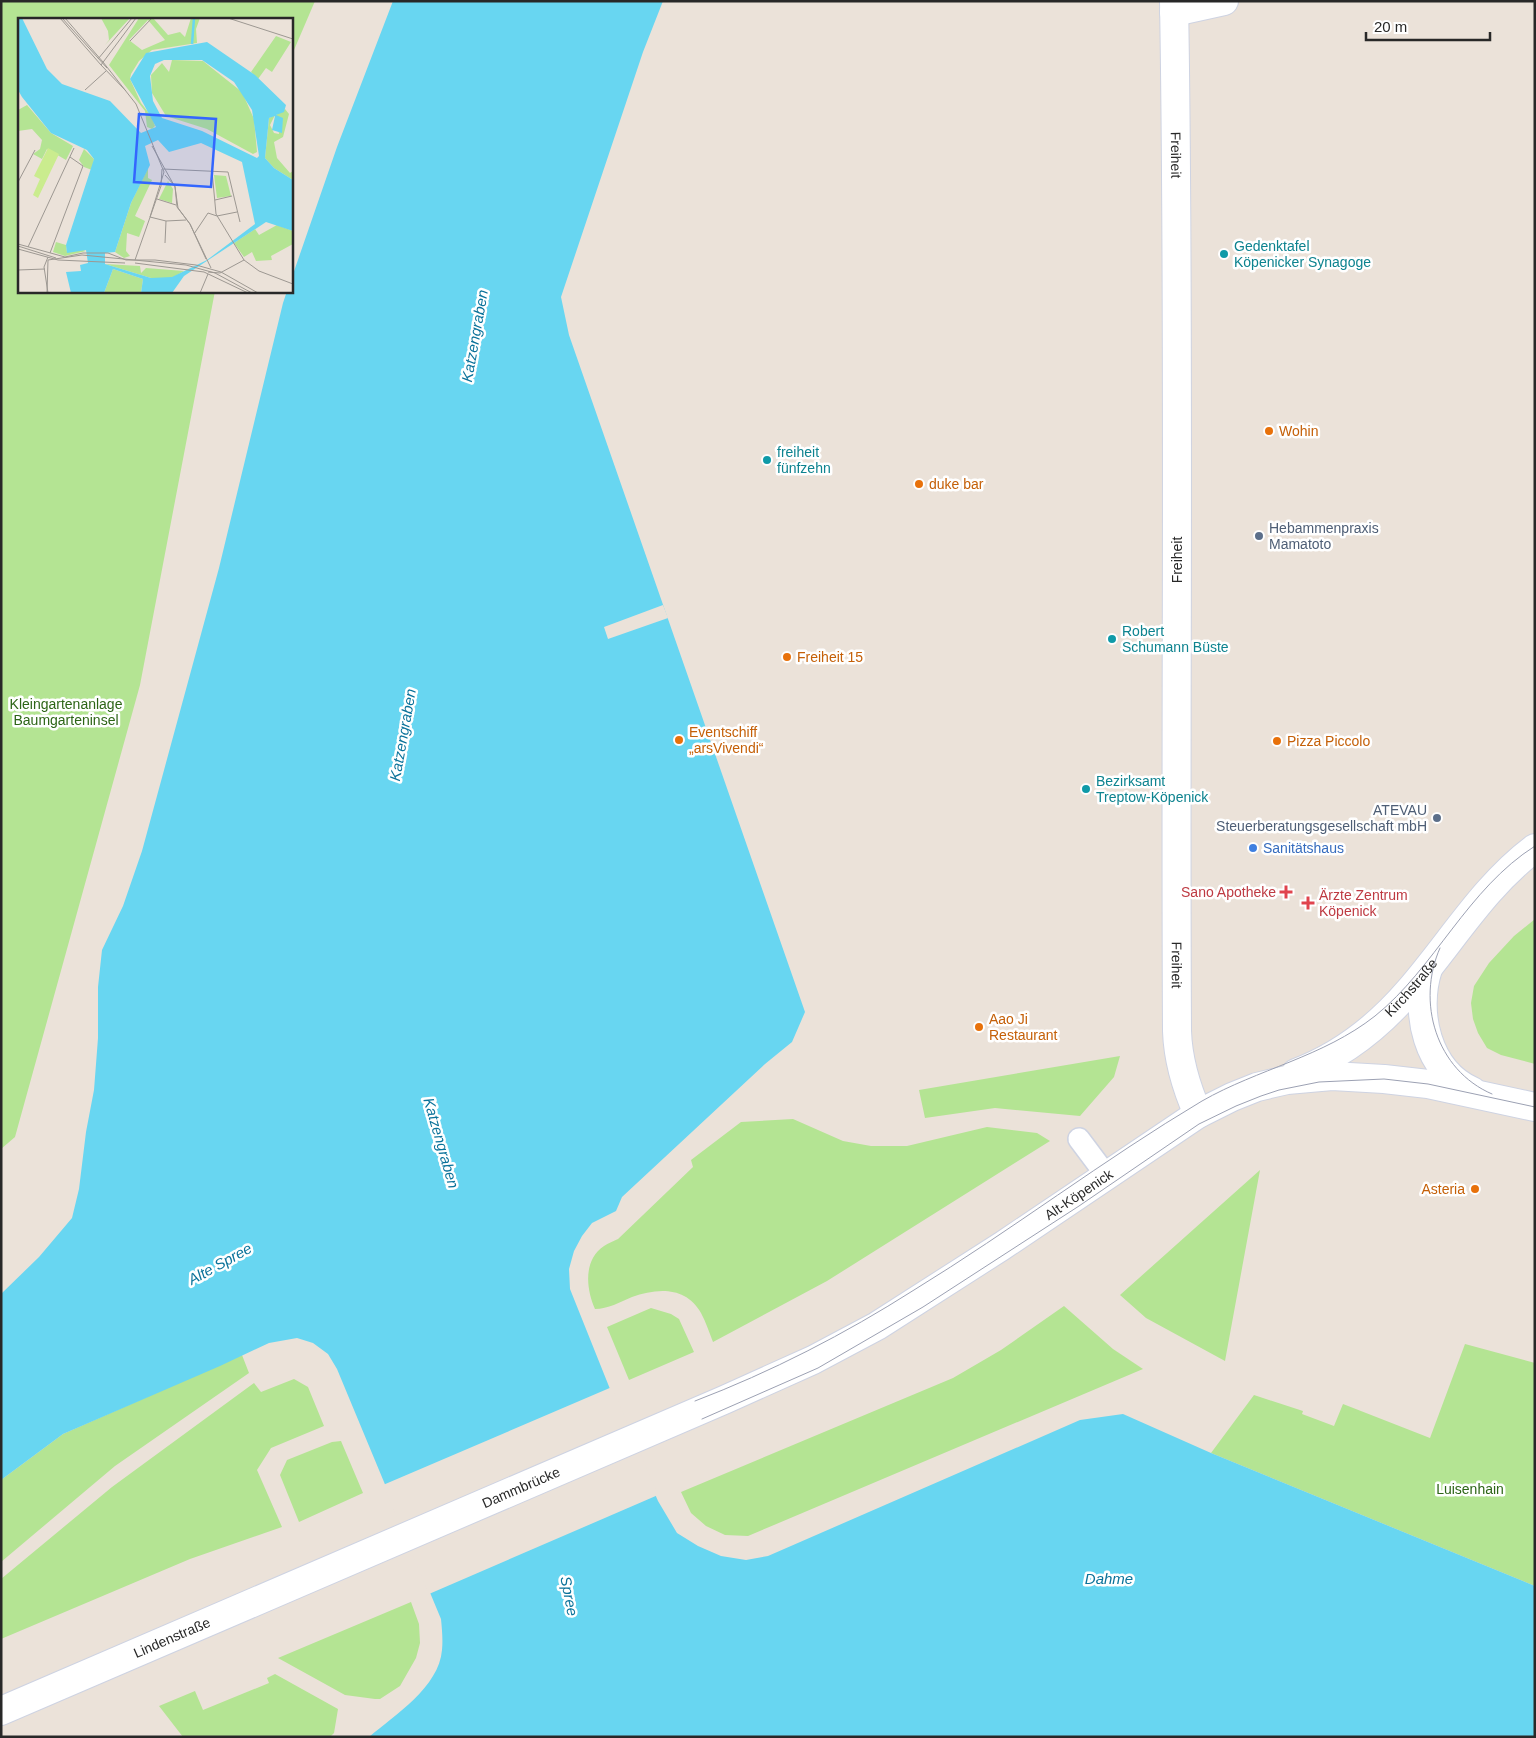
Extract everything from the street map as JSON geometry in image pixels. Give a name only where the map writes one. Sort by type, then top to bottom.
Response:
[{"type":"street","points":[[1174,6],[1224,1]]},
{"type":"street","name":"Freiheit","points":[[1174,6],[1178,484],[1176,698],[1177,1030],[1179,1060],[1198,1114]]},
{"type":"street","name":"Kirchstraße","points":[[1257,1087],[1323,1061],[1365,1034],[1396,1006],[1479,901],[1500,879],[1535,848]]},
{"type":"street","name":"Alt-Köpenick","points":[[1429,966],[1424,980],[1422,1009],[1423,1023],[1430,1044],[1446,1071],[1464,1088],[1482,1096]]},
{"type":"street","name":"Alt-Köpenick","points":[[699,1410],[813,1360],[877,1326],[1002,1246],[1198,1114],[1257,1087],[1303,1078],[1360,1077],[1428,1084],[1535,1107]]},
{"type":"street","name":"Dammbrücke","points":[[343,1563],[699,1410]]},
{"type":"street","name":"Lindenstraße","points":[[1,1711],[343,1563]]},
{"type":"lane","points":[[1079,1140],[1106,1175]]},
{"type":"green space","name":"Kleingartenanlage Baumgarteninsel","points":[[1,1],[315,1],[292,55],[292,18],[18,18],[18,292],[215,292],[140,685],[15,1137],[1,1149]]},
{"type":"green space","points":[[1535,919],[1535,1064],[1501,1055],[1487,1048],[1478,1033],[1473,1019],[1471,1003],[1474,986],[1489,963],[1514,936]]},
{"type":"green space","points":[[1120,1056],[1114,1077],[1080,1116],[995,1108],[925,1118],[919,1090]]},
{"type":"green space","points":[[793,1119],[843,1141],[871,1146],[907,1146],[987,1127],[1037,1133],[1050,1141],[827,1281],[713,1342],[706,1323],[695,1304],[679,1294],[661,1291],[651,1292],[632,1297],[609,1307],[595,1309],[588,1284],[592,1259],[604,1246],[618,1239],[693,1167],[691,1160],[741,1122]]},
{"type":"green space","points":[[1260,1170],[1225,1361],[1146,1318],[1120,1295]]},
{"type":"green space","points":[[1064,1306],[1113,1349],[1143,1369],[748,1536],[725,1535],[706,1526],[691,1513],[681,1492],[953,1378],[1001,1350]]},
{"type":"green space","points":[[651,1308],[671,1314],[679,1319],[694,1352],[629,1380],[607,1327]]},
{"type":"green space","name":"Luisenhain","points":[[1465,1344],[1535,1363],[1535,1586],[1211,1453],[1254,1395],[1303,1411],[1302,1414],[1334,1426],[1343,1404],[1430,1438]]},
{"type":"green space","points":[[242,1355],[249,1373],[115,1466],[1,1562],[1,1480],[63,1434]]},
{"type":"green space","points":[[294,1379],[308,1387],[324,1426],[271,1448],[257,1470],[282,1527],[190,1559],[1,1639],[1,1579],[112,1487],[254,1383],[261,1392]]},
{"type":"green space","points":[[341,1441],[363,1493],[299,1522],[280,1475],[287,1460],[332,1442]]},
{"type":"green space","points":[[411,1602],[419,1624],[420,1643],[416,1658],[400,1686],[380,1699],[345,1695],[278,1658]]},
{"type":"green space","points":[[275,1674],[338,1709],[334,1733],[330,1737],[183,1737],[159,1706],[195,1691],[203,1710],[269,1683],[267,1678]]},
{"type":"water","points":[[393,1],[663,1],[643,52],[561,297],[569,335],[805,1012],[792,1042],[765,1064],[622,1197],[616,1211],[592,1223],[574,1251],[569,1269],[570,1289],[610,1389],[658,1501],[677,1533],[698,1546],[721,1556],[746,1560],[768,1556],[1080,1420],[1123,1414],[1211,1453],[1535,1586],[1535,1737],[369,1737],[403,1710],[433,1676],[442,1650],[441,1619],[337,1369],[328,1354],[313,1343],[297,1338],[269,1343],[63,1434],[1,1480],[1,1294],[39,1257],[72,1218],[79,1189],[86,1132],[94,1090],[98,1038],[98,987],[102,950],[123,906],[142,851],[219,568],[283,303],[287,292],[292,292],[292,277],[337,147]]},
{"type":"pier","points":[[663,605],[668,618],[608,639],[604,627]]},
{"type":"pier","points":[[612,1387],[658,1495],[429,1594],[383,1485]]},
{"type":"tram line","points":[[695,1401],[779,1365],[834,1337],[888,1306],[1202,1101],[1245,1080],[1334,1042],[1355,1030],[1375,1016],[1396,997],[1490,884],[1511,864],[1535,846]]},
{"type":"tram line","points":[[1440,948],[1433,969],[1430,990],[1431,1012],[1436,1032],[1445,1051],[1457,1069],[1473,1083],[1492,1094]]},
{"type":"tram line","points":[[702,1419],[818,1368],[923,1307],[1079,1206],[1199,1124],[1261,1096],[1279,1090],[1319,1082],[1384,1079],[1428,1084],[1535,1107]]},
{"type":"place","name":"Gedenktafel Köpenicker Synagoge","points":[[1224,254]]},
{"type":"place","name":"Wohin","points":[[1269,431]]},
{"type":"place","name":"freiheit fünfzehn","points":[[767,460]]},
{"type":"place","name":"duke bar","points":[[919,484]]},
{"type":"place","name":"Hebammenpraxis Mamatoto","points":[[1259,536]]},
{"type":"place","name":"Robert Schumann Büste","points":[[1112,639]]},
{"type":"place","name":"Freiheit 15","points":[[787,657]]},
{"type":"place","name":"Eventschiff „arsVivendi“","points":[[679,740]]},
{"type":"place","name":"Pizza Piccolo","points":[[1277,741]]},
{"type":"place","name":"Bezirksamt Treptow-Köpenick","points":[[1086,789]]},
{"type":"place","name":"ATEVAU Steuerberatungsgesellschaft mbH","points":[[1437,818]]},
{"type":"place","name":"Sanitätshaus","points":[[1253,848]]},
{"type":"place","name":"Sano Apotheke","points":[[1286,892]]},
{"type":"place","name":"Ärzte Zentrum Köpenick","points":[[1308,903]]},
{"type":"place","name":"Aao Ji Restaurant","points":[[979,1027]]},
{"type":"place","name":"Asteria","points":[[1475,1189]]},
{"type":"water label","name":"Katzengraben","points":[[475,336]]},
{"type":"water label","name":"Katzengraben","points":[[403,735]]},
{"type":"water label","name":"Katzengraben","points":[[441,1143]]},
{"type":"water label","name":"Alte Spree","points":[[220,1264]]},
{"type":"water label","name":"Dahme","points":[[1109,1579]]},
{"type":"water label","name":"Spree","points":[[569,1596]]}]
